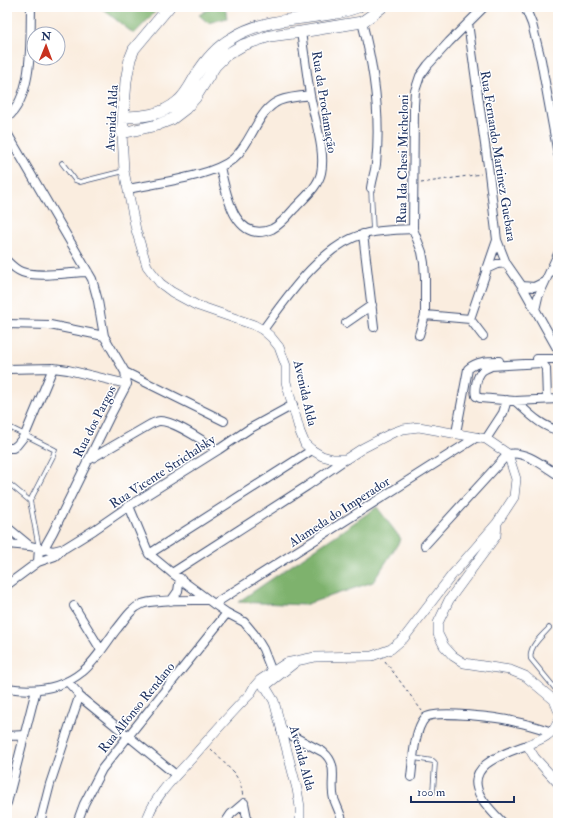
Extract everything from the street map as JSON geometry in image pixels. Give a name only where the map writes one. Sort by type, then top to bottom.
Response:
[{"type":"main road","name":"Avenida Alda","points":[[122,133],[130,59],[134,49],[169,7]]},
{"type":"main road","points":[[123,118],[148,115],[163,111],[177,102],[187,92],[206,59],[232,38],[247,30],[264,25],[333,14],[358,7]]},
{"type":"main road","points":[[122,133],[157,126],[172,119],[185,109],[195,98],[215,66],[226,55],[243,45],[270,36],[362,22],[382,7]]},
{"type":"street","points":[[7,118],[21,100],[26,81],[32,7]]},
{"type":"street","name":"Rua Ida Chesi Micheloni","points":[[419,335],[426,315],[424,263],[422,252],[413,229],[415,91],[420,76],[438,53],[484,7]]},
{"type":"street","points":[[524,8],[532,24],[541,60],[558,154]]},
{"type":"street","points":[[362,22],[372,64],[377,111],[376,163],[370,188]]},
{"type":"street","name":"Rua Fernando Martinez Guebara","points":[[468,23],[497,240],[506,263],[522,286],[558,350]]},
{"type":"street","name":"Rua da Proclamação","points":[[220,167],[232,209],[239,222],[249,230],[260,232],[272,229],[283,220],[318,182],[321,173],[322,151],[310,95],[301,32]]},
{"type":"street","points":[[128,189],[205,172],[220,167],[234,158],[241,150],[256,129],[261,117],[276,102],[310,95]]},
{"type":"street","name":"Rua dos Pargos","points":[[7,133],[88,272],[95,289],[104,336],[125,372],[127,384],[87,461],[53,532],[37,548]]},
{"type":"street","name":"Avenida Alda","points":[[122,133],[124,171],[136,230],[144,259],[150,271],[160,283],[172,292],[196,305],[263,330],[276,342],[286,366],[286,382],[300,432],[306,444],[312,450]]},
{"type":"street","points":[[263,330],[298,283],[309,271],[335,249],[352,238],[363,234],[413,229]]},
{"type":"street","points":[[363,234],[374,327]]},
{"type":"street","points":[[470,319],[497,240]]},
{"type":"street","points":[[535,310],[544,282],[558,254]]},
{"type":"street","points":[[7,260],[14,268],[27,274],[88,272]]},
{"type":"street","points":[[486,269],[497,264],[506,263]]},
{"type":"street","points":[[522,286],[534,287],[544,282]]},
{"type":"street","points":[[346,323],[372,305]]},
{"type":"street","points":[[426,315],[470,319],[483,336]]},
{"type":"street","points":[[7,324],[50,325],[104,336]]},
{"type":"street","points":[[456,433],[468,369],[472,365],[490,361],[558,359]]},
{"type":"street","points":[[547,399],[546,368],[542,363],[491,366],[483,370],[478,377],[475,393],[476,396],[480,398],[511,400],[558,399]]},
{"type":"street","points":[[7,448],[13,448],[25,435],[53,368]]},
{"type":"street","points":[[7,369],[53,368],[84,372],[127,384]]},
{"type":"street","points":[[125,372],[224,421]]},
{"type":"street","points":[[511,400],[541,423],[558,430]]},
{"type":"street","points":[[486,439],[511,400]]},
{"type":"street","name":"Rua Vicente Strichalsky","points":[[7,544],[53,551],[65,548],[218,450],[249,428],[293,405]]},
{"type":"street","points":[[87,461],[158,421],[176,426],[218,450]]},
{"type":"street","points":[[146,823],[148,814],[154,804],[176,775],[250,694],[254,687],[286,663],[315,657],[356,657],[380,654],[391,649],[404,638],[452,575],[497,523],[514,497],[516,479],[508,454],[486,439],[419,427],[403,429],[383,437],[346,458],[307,486],[172,573]]},
{"type":"street","name":"Alameda do Imperador","points":[[211,602],[476,437]]},
{"type":"street","points":[[149,554],[312,450],[322,456],[333,459],[346,458]]},
{"type":"street","points":[[425,545],[508,454],[514,452],[529,457],[558,475]]},
{"type":"street","points":[[129,506],[149,554],[211,602],[244,622],[254,634],[263,650],[272,675]]},
{"type":"street","points":[[497,523],[496,536],[446,606],[438,623],[438,634],[444,646],[453,656],[464,662],[477,666],[519,672],[554,700],[558,707]]},
{"type":"street","points":[[7,527],[37,548],[38,562]]},
{"type":"street","points":[[7,585],[38,562],[55,556],[65,548]]},
{"type":"street","points":[[171,601],[178,591],[180,578]]},
{"type":"street","points":[[7,688],[36,690],[68,682],[83,672],[131,612],[142,604],[171,601],[211,602]]},
{"type":"street","points":[[74,606],[101,650]]},
{"type":"street","name":"Rua Alfonso Rendano","points":[[77,823],[84,804],[102,769],[227,613]]},
{"type":"street","points":[[250,694],[265,686],[272,675]]},
{"type":"street","name":"Avenida Alda","points":[[272,675],[274,701],[297,789],[300,807],[300,823]]},
{"type":"street","points":[[68,682],[79,696],[176,775]]},
{"type":"street","name":"Avenida Alda","points":[[265,686],[274,701]]},
{"type":"street","points":[[7,803],[36,690]]},
{"type":"street","points":[[40,823],[50,784],[68,735],[79,696]]},
{"type":"street","points":[[412,777],[420,726],[426,716],[432,714],[497,718],[552,732]]},
{"type":"street","points":[[503,823],[480,796],[477,787],[477,778],[480,770],[487,762],[497,757],[548,736],[557,725],[558,721]]},
{"type":"street","points":[[281,730],[323,752],[329,757],[333,768],[334,799],[343,823]]},
{"type":"street","points":[[7,736],[24,735]]},
{"type":"street","points":[[527,745],[535,758],[558,783]]},
{"type":"street","points":[[224,823],[244,802]]},
{"type":"street","points":[[244,802],[248,823]]},
{"type":"lane","points":[[62,163],[75,180],[80,182],[124,171]]},
{"type":"lane","points":[[370,188],[373,232]]},
{"type":"lane","points":[[7,426],[54,448],[55,451],[30,501],[37,548]]},
{"type":"lane","points":[[7,482],[30,501]]},
{"type":"lane","points":[[549,628],[531,649],[530,654],[531,659],[558,692]]},
{"type":"lane","points":[[414,758],[433,761],[435,763],[433,792]]},
{"type":"path","points":[[414,184],[489,173]]},
{"type":"path","points":[[380,654],[426,716]]},
{"type":"path","points":[[205,743],[234,773],[240,782],[244,802]]},
{"type":"green space","points":[[100,7],[160,7],[134,34]]},
{"type":"green space","points":[[212,7],[225,7],[227,18],[208,23],[199,15]]},
{"type":"green space","points":[[377,507],[401,539],[373,582],[304,605],[238,602]]}]
